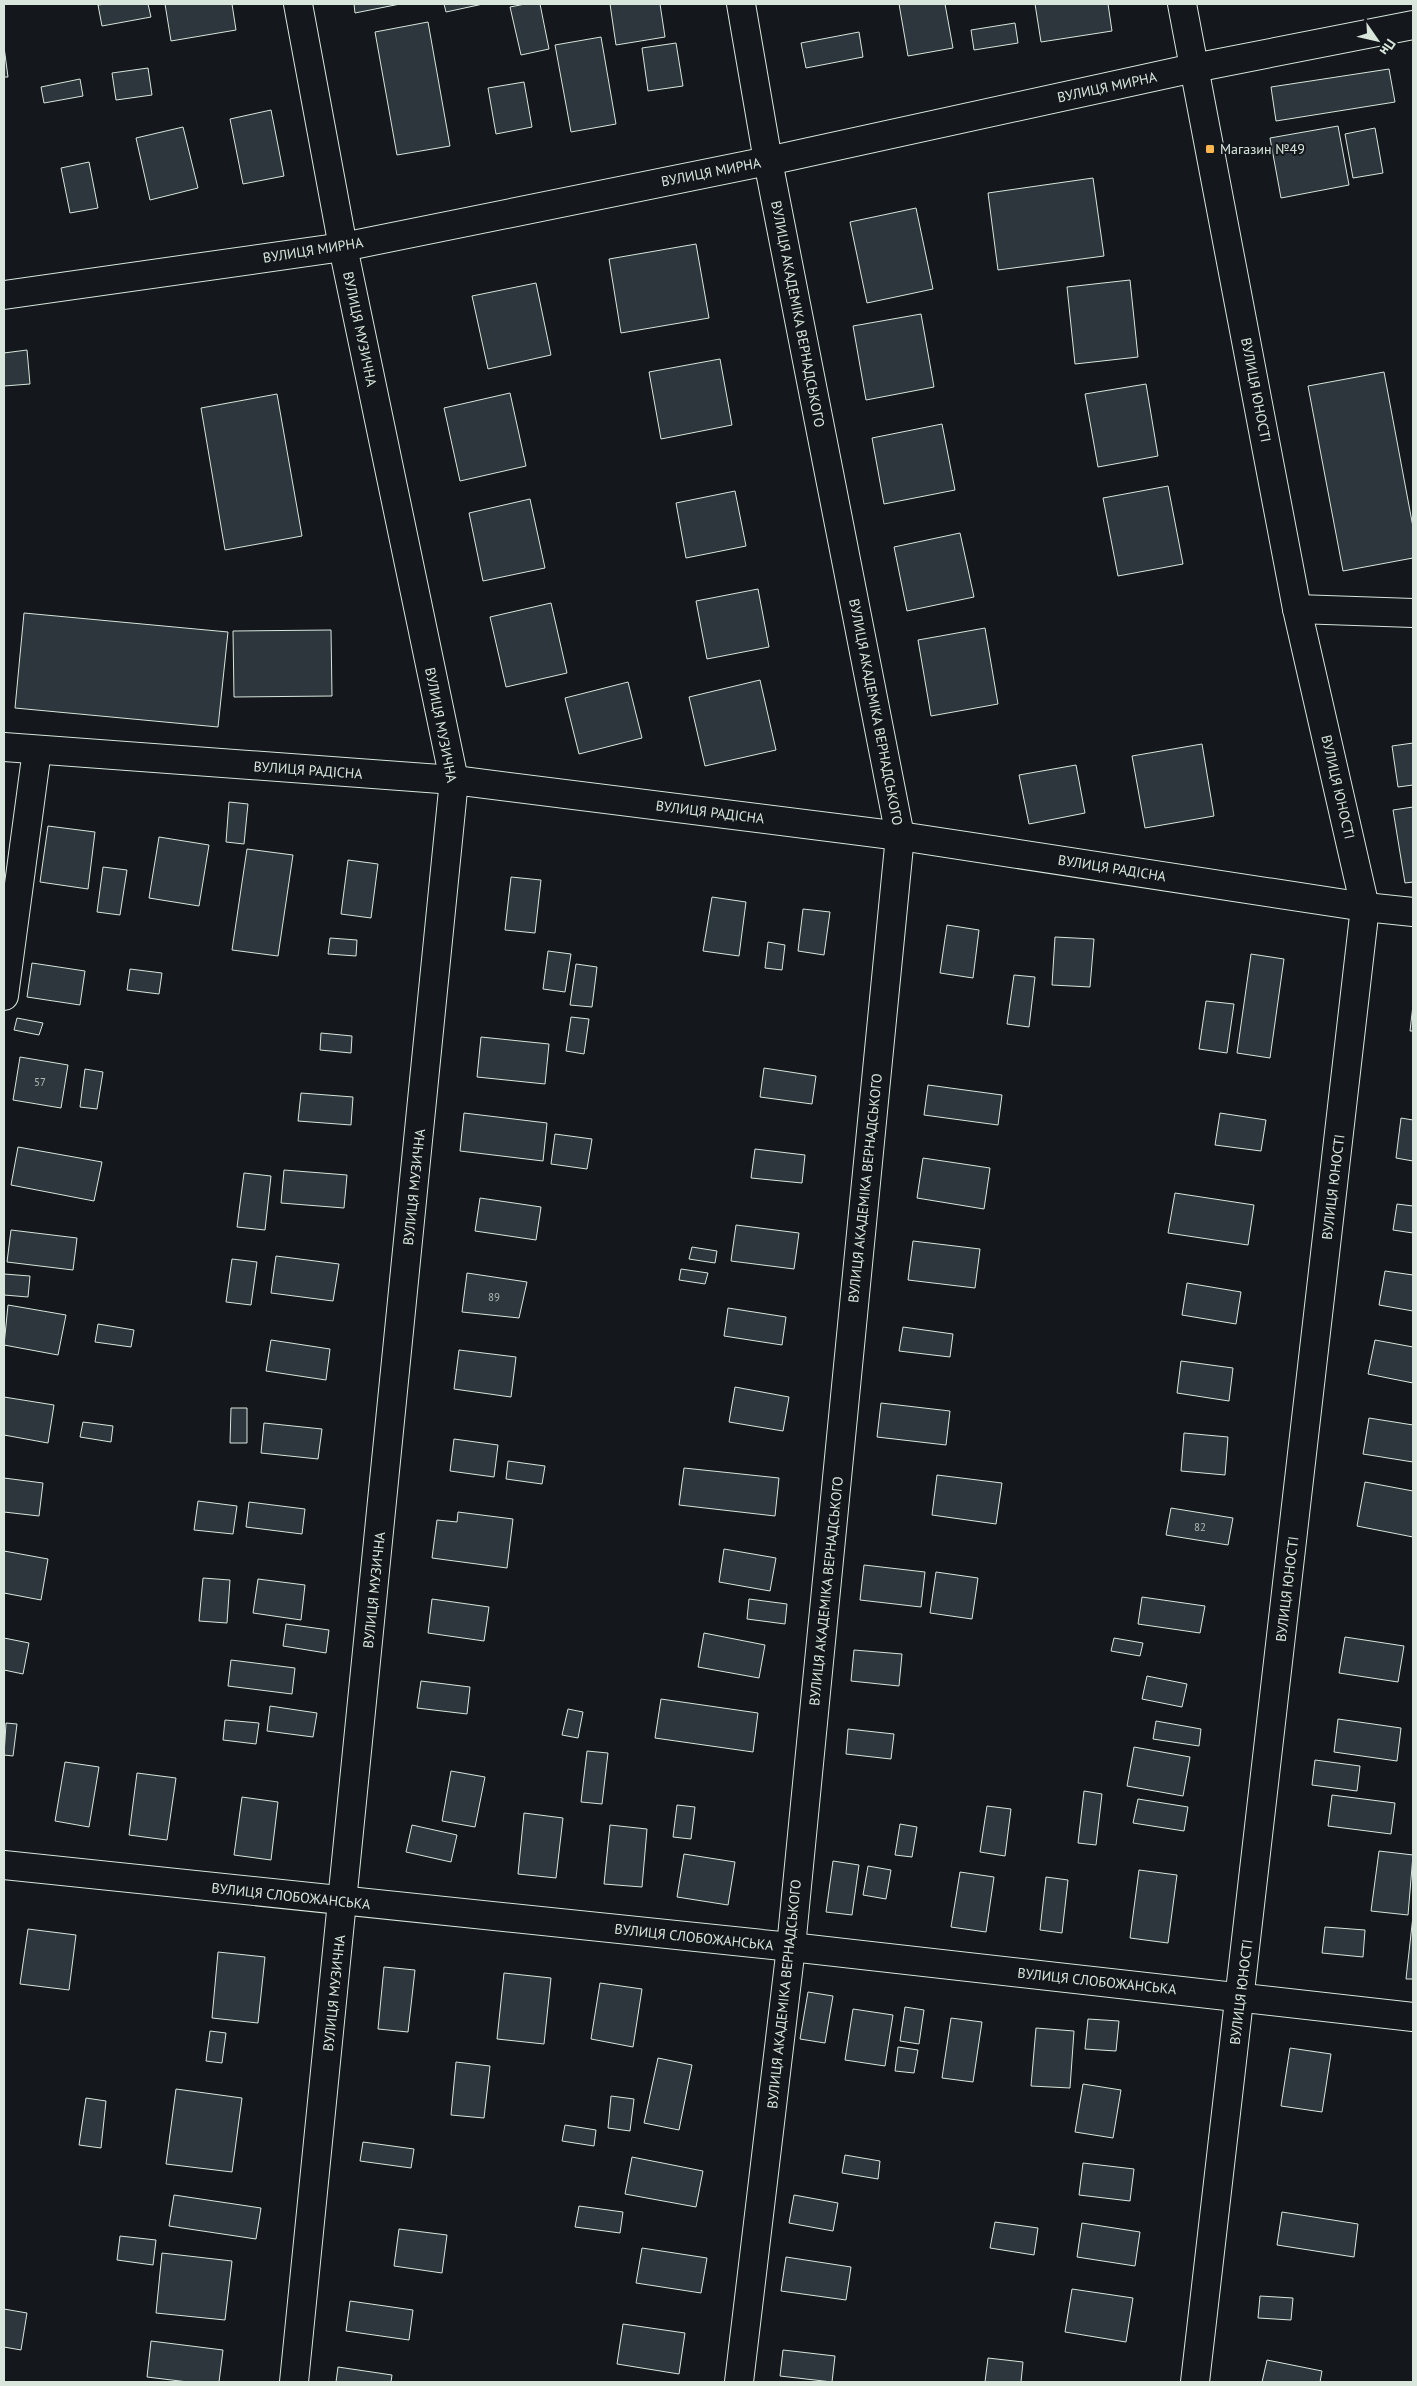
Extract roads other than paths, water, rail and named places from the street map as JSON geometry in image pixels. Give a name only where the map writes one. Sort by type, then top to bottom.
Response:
[{"type":"street","name":"ВУЛИЦЯ МУЗИЧНА","points":[[294,2382],[454,780],[343,247],[298,4]]},
{"type":"street","name":"ВУЛИЦЯ АКАДЕМІКА ВЕРНАДСЬКОГО","points":[[739,2382],[791,1947],[900,836],[768,161],[741,4]]},
{"type":"street","name":"ВУЛИЦЯ ЮНОСТІ","points":[[1182,4],[1297,609],[1365,907],[1241,1996],[1195,2382]]},
{"type":"street","name":"ВУЛИЦЯ МИРНА","points":[[4,295],[343,247],[768,161],[1194,68],[1413,25]]},
{"type":"street","points":[[1297,609],[1413,613]]},
{"type":"street","name":"ВУЛИЦЯ РАДІСНА","points":[[4,747],[454,780],[900,836],[1365,907],[1413,912]]},
{"type":"street","points":[[4,996],[37,750]]},
{"type":"street","name":"ВУЛИЦЯ СЛОБОЖАНСЬКА","points":[[4,1865],[343,1902],[791,1947],[1241,1996],[1413,2017]]},
{"type":"place","name":"Магазин №49","points":[[1210,149]]}]
